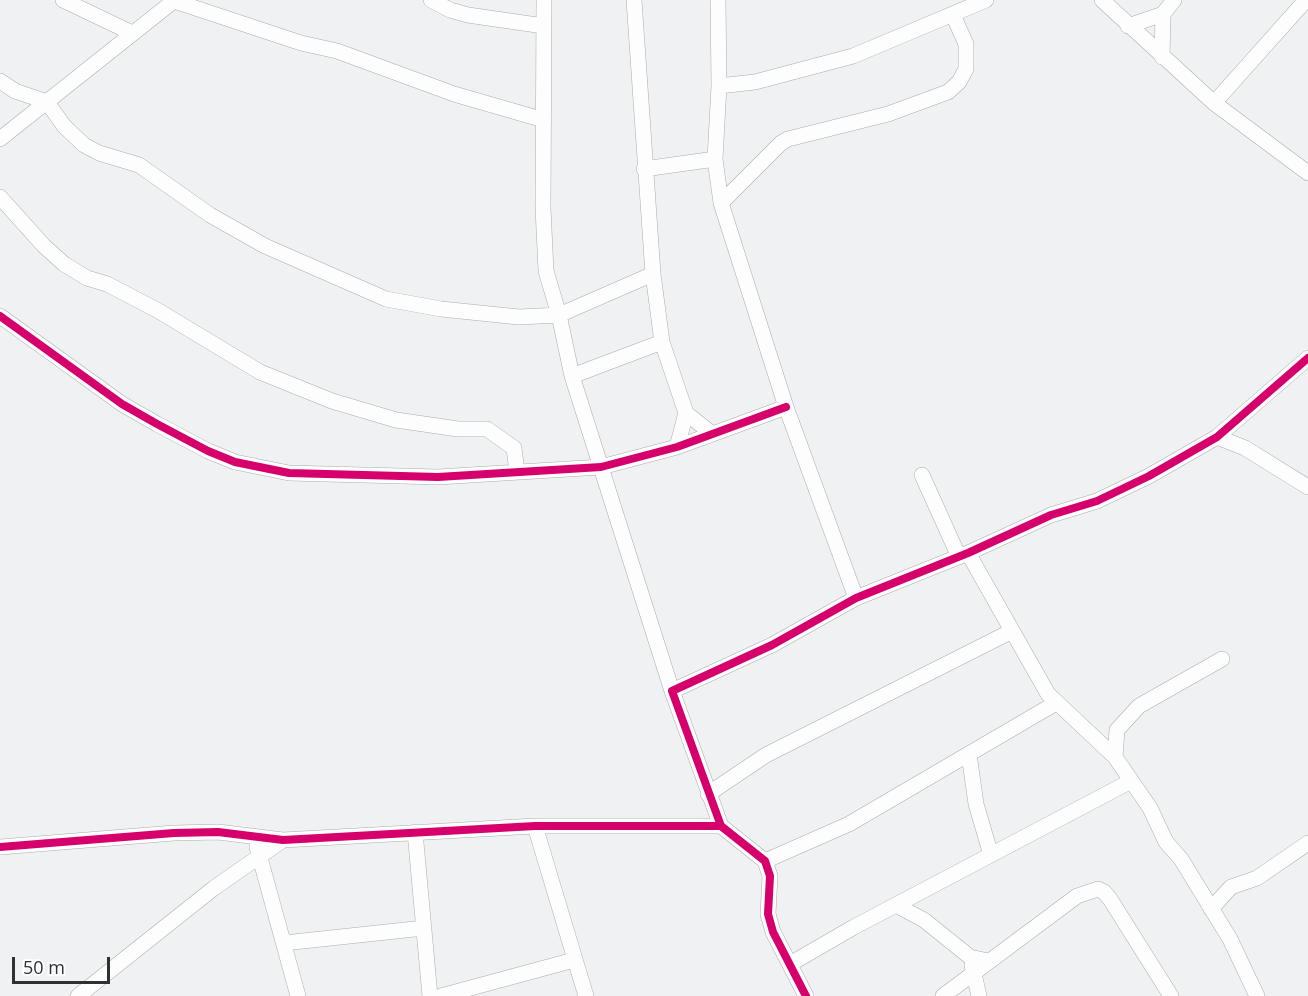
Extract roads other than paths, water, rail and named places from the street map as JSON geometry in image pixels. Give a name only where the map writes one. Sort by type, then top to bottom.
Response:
[{"type":"street","points":[[63,0],[132,33]]},
{"type":"street","points":[[431,0],[468,15],[544,26]]},
{"type":"street","points":[[544,0],[543,208],[546,271],[559,315],[572,376],[672,691],[708,794],[721,826],[765,861],[770,876],[768,914],[773,932],[806,996]]},
{"type":"street","points":[[634,0],[644,169],[653,274],[662,342],[686,413],[711,433]]},
{"type":"street","points":[[718,0],[719,86],[716,159],[721,203],[786,407],[856,598]]},
{"type":"street","points":[[719,86],[755,82],[853,56],[986,0]]},
{"type":"street","points":[[1102,0],[1214,104],[1308,173]]},
{"type":"street","points":[[1128,26],[1163,14],[1174,0]]},
{"type":"street","points":[[1214,104],[1306,0]]},
{"type":"street","points":[[0,139],[174,1],[301,43],[337,51],[454,94],[544,120]]},
{"type":"street","points":[[1162,57],[1163,14]]},
{"type":"street","points":[[721,203],[781,143],[788,139],[888,114],[948,92],[959,82],[966,69],[966,44],[953,15]]},
{"type":"street","points":[[0,81],[15,91],[47,102],[64,126],[84,145],[99,153],[139,165],[210,215],[265,246],[386,299],[441,309],[519,317],[559,315],[653,274]]},
{"type":"street","points":[[15,91],[24,120]]},
{"type":"street","points":[[644,169],[716,159]]},
{"type":"street","points":[[0,197],[44,246],[64,264],[87,278],[107,284],[158,310],[260,372],[332,401],[376,415],[458,429],[487,429],[514,448],[517,472]]},
{"type":"street","points":[[0,316],[122,404],[208,451],[235,462],[290,473],[366,477],[438,477],[601,467],[677,447],[786,407]]},
{"type":"street","points":[[572,376],[662,342]]},
{"type":"street","points":[[672,691],[772,645],[856,598],[963,555],[1051,515],[1121,490],[1217,437],[1308,358]]},
{"type":"street","points":[[677,447],[686,413]]},
{"type":"street","points":[[1240,415],[1245,448]]},
{"type":"street","points":[[1217,437],[1245,448],[1308,487]]},
{"type":"street","points":[[922,475],[963,555],[1056,703],[1115,757],[1150,808],[1166,842],[1181,859],[1246,969],[1252,993]]},
{"type":"street","points":[[708,794],[766,755],[1010,632]]},
{"type":"street","points":[[1115,757],[1118,730],[1139,706],[1177,682],[1222,659]]},
{"type":"street","points":[[765,861],[849,824],[1056,703]]},
{"type":"street","points":[[1092,734],[1118,730]]},
{"type":"street","points":[[969,753],[976,804],[991,855]]},
{"type":"street","points":[[790,964],[896,905],[1131,782]]},
{"type":"street","points":[[0,847],[174,832],[218,832],[283,840],[535,826],[721,826]]},
{"type":"street","points":[[535,826],[586,996]]},
{"type":"street","points":[[415,832],[430,996]]},
{"type":"street","points":[[253,836],[298,996]]},
{"type":"street","points":[[78,996],[259,855],[283,840]]},
{"type":"street","points":[[1211,909],[1231,887],[1257,878],[1308,843]]},
{"type":"street","points":[[942,996],[972,964],[988,961],[1077,896],[1098,889],[1110,899],[1171,996]]},
{"type":"street","points":[[921,892],[924,920]]},
{"type":"street","points":[[896,905],[924,920],[972,964],[979,996]]},
{"type":"street","points":[[284,943],[424,928]]},
{"type":"street","points":[[441,996],[574,960]]}]
